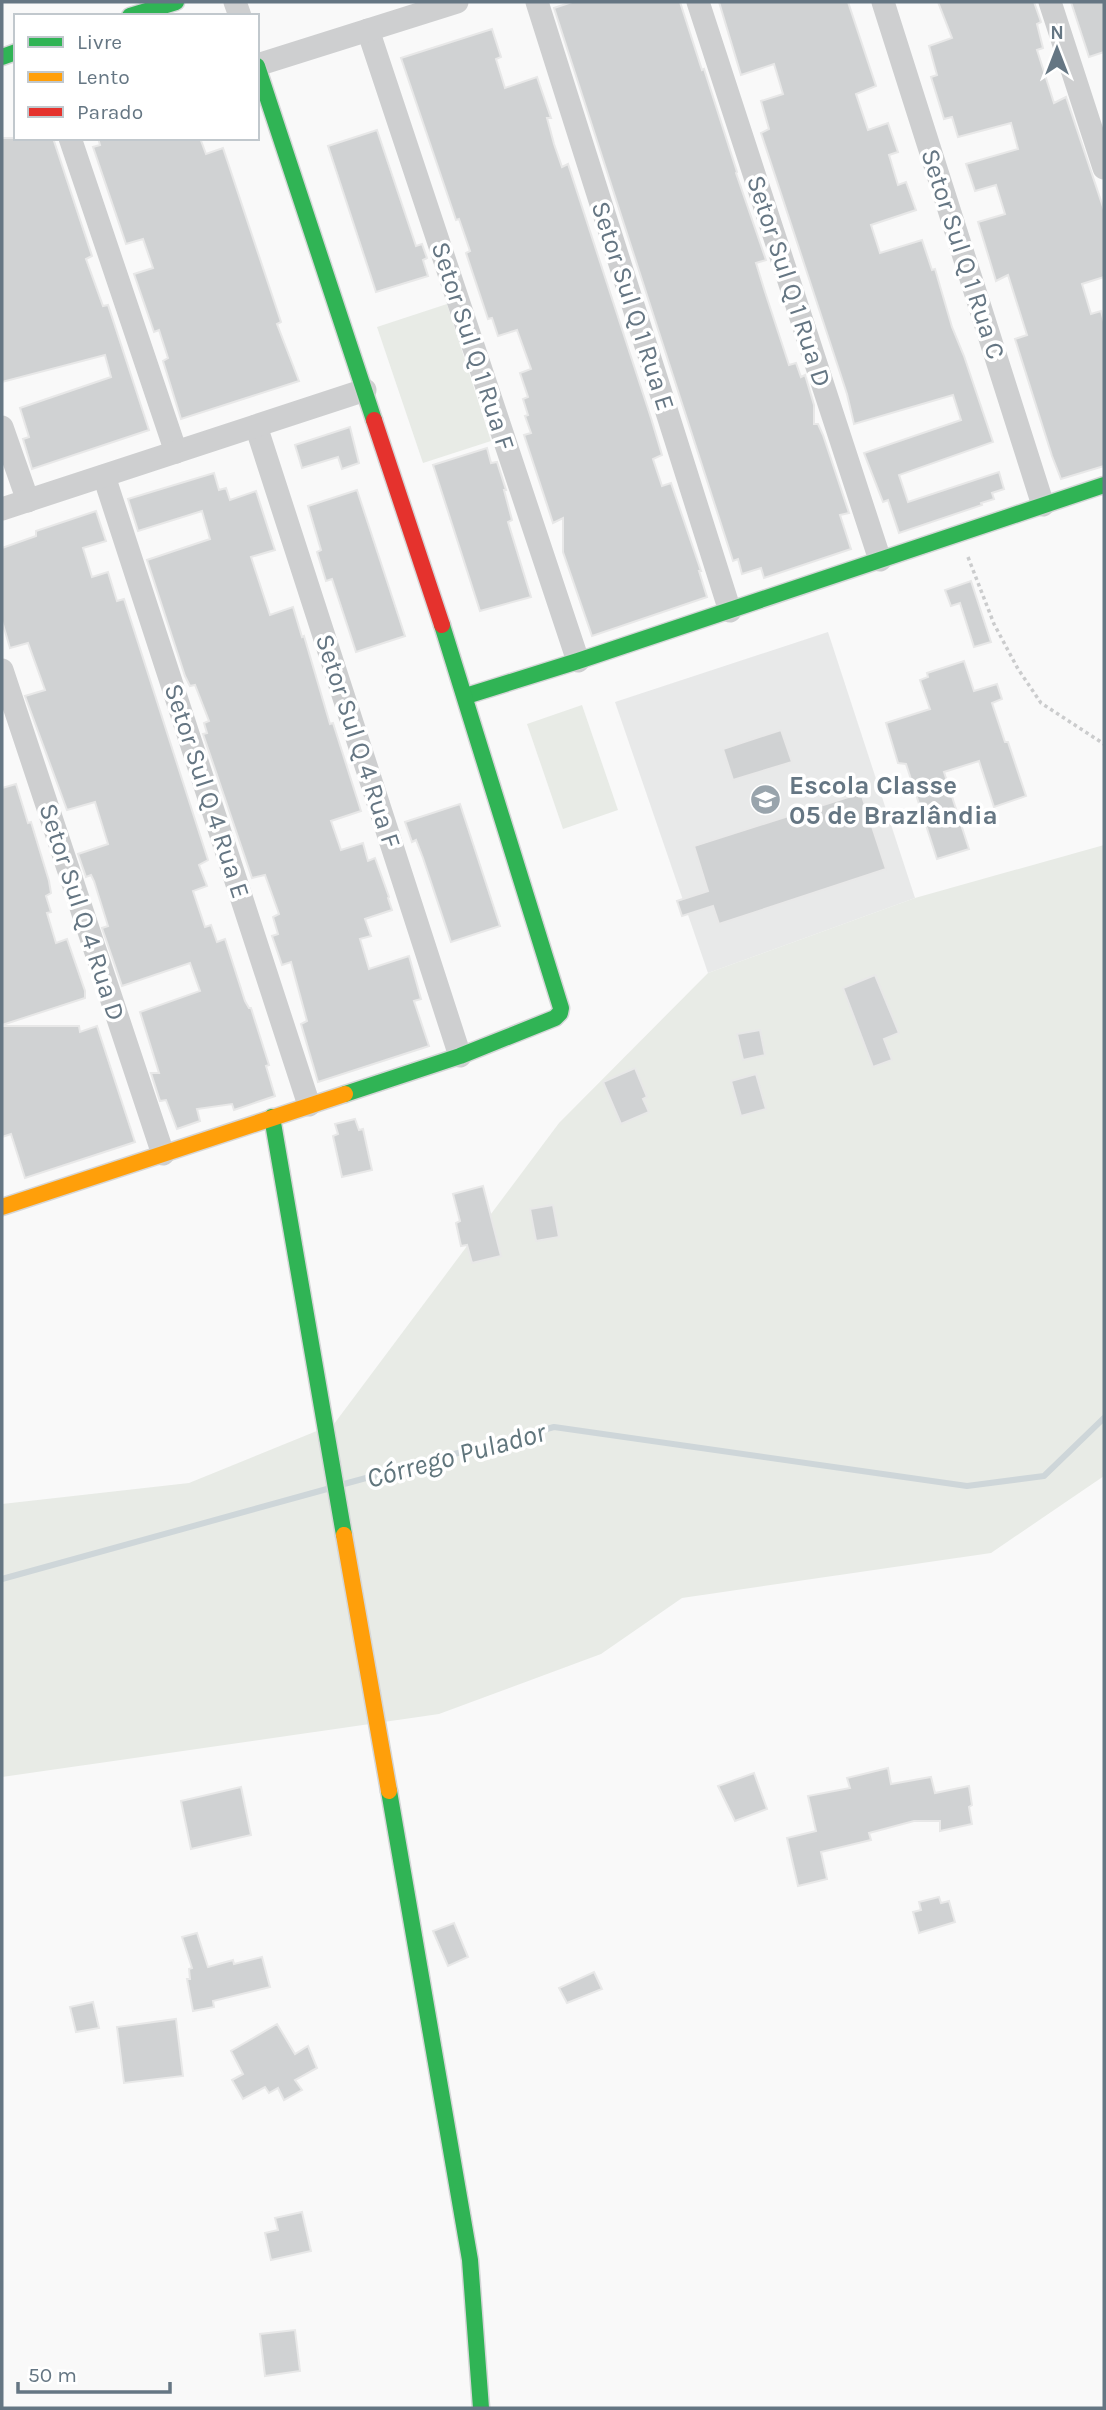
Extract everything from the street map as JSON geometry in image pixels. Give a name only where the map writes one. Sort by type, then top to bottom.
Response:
[{"type":"street","points":[[137,14],[176,2]]},
{"type":"street","points":[[259,64],[457,2]]},
{"type":"street","name":"Setor Sul Q 1 Rua E","points":[[537,2],[730,611]]},
{"type":"street","name":"Setor Sul Q 1 Rua D","points":[[698,2],[880,560]]},
{"type":"street","name":"Setor Sul Q 1 Rua C","points":[[883,2],[1043,505]]},
{"type":"street","points":[[1051,2],[1104,168]]},
{"type":"street","name":"Setor Sul Q 1 Rua F","points":[[368,30],[578,661]]},
{"type":"street","points":[[2,1207],[460,1056],[555,1018],[560,1013],[561,1008],[466,696],[259,71]]},
{"type":"street","points":[[71,140],[176,453]]},
{"type":"street","points":[[2,509],[365,390]]},
{"type":"street","name":"Setor Sul Q 4 Rua F","points":[[256,426],[460,1056]]},
{"type":"street","points":[[2,428],[28,501]]},
{"type":"street","name":"Setor Sul Q 4 Rua E","points":[[104,476],[309,1105]]},
{"type":"street","points":[[466,696],[730,611],[1104,485]]},
{"type":"street","name":"Setor Sul Q 4 Rua D","points":[[2,670],[163,1154]]},
{"type":"street","points":[[272,1117],[470,2260],[481,2408]]},
{"type":"path","points":[[960,533],[994,624],[1018,669],[1041,703],[1104,744]]},
{"type":"shaded area","points":[[447,304],[491,441],[423,463],[377,327]]},
{"type":"shaded area","name":"Escola Classe 05 de Brazlândia","points":[[828,632],[915,898],[708,973],[615,702]]},
{"type":"shaded area","points":[[582,705],[618,810],[563,829],[527,724]]},
{"type":"shaded area","points":[[1104,845],[1104,1476],[991,1553],[682,1598],[601,1654],[439,1714],[2,1777],[2,1504],[189,1483],[334,1424],[559,1123],[708,973],[915,898]]},
{"type":"building","points":[[572,2],[680,2],[766,260],[756,263],[789,365],[796,363],[801,377],[805,375],[814,405],[814,424],[818,424],[823,435],[849,513],[840,515],[851,549],[764,578],[761,568],[742,574],[738,559],[733,561],[554,8]]},
{"type":"building","points":[[719,2],[848,2],[876,86],[856,94],[868,130],[888,123],[898,152],[889,155],[898,185],[906,182],[916,210],[871,225],[880,253],[922,240],[932,270],[935,269],[952,327],[993,442],[899,475],[908,502],[999,472],[1004,489],[992,493],[994,499],[899,533],[888,500],[883,502],[864,453],[961,420],[953,395],[854,424],[847,394],[761,133],[769,129],[761,101],[783,94],[774,64],[741,75]]},
{"type":"building","points":[[938,2],[1034,2],[1041,22],[1037,24],[1043,48],[1037,50],[1054,103],[1066,97],[1104,210],[1104,277],[1082,284],[1091,314],[1101,311],[1104,322],[1104,466],[1061,479],[1052,456],[1015,339],[1027,335],[1008,275],[996,281],[978,222],[1005,214],[996,185],[975,191],[966,164],[1018,149],[1011,123],[958,137],[952,117],[944,119],[931,77],[937,75],[929,46],[952,38]]},
{"type":"building","points":[[1071,2],[1104,2],[1104,52],[1089,57]]},
{"type":"building","points":[[492,29],[501,57],[496,59],[505,88],[537,77],[551,118],[547,118],[554,144],[562,167],[568,164],[651,418],[662,455],[653,459],[662,486],[671,483],[701,571],[707,597],[592,636],[563,552],[563,518],[553,523],[524,435],[531,433],[523,399],[528,397],[520,373],[531,369],[517,330],[498,336],[492,318],[488,319],[466,253],[470,251],[459,219],[456,220],[401,58]]},
{"type":"building","points":[[377,130],[416,246],[422,244],[427,258],[423,260],[428,276],[376,292],[328,146]]},
{"type":"building","points":[[2,138],[54,140],[92,256],[86,259],[103,306],[108,305],[149,430],[32,469],[23,439],[29,437],[20,408],[111,377],[105,355],[2,382]]},
{"type":"building","points":[[99,140],[201,140],[206,154],[223,148],[281,322],[277,324],[299,381],[181,419],[163,361],[168,358],[159,330],[154,332],[134,274],[153,268],[143,239],[126,244],[93,147],[100,145]]},
{"type":"building","points":[[350,427],[359,463],[342,469],[338,457],[302,468],[295,445]]},
{"type":"building","points":[[487,448],[491,463],[497,462],[506,490],[512,520],[508,522],[531,597],[480,611],[433,465]]},
{"type":"building","points":[[214,473],[219,490],[226,488],[230,500],[256,491],[275,550],[251,557],[270,615],[293,607],[361,811],[331,821],[341,850],[363,843],[368,861],[375,858],[389,897],[392,910],[365,919],[371,936],[360,939],[369,969],[409,956],[421,999],[414,1001],[429,1046],[318,1082],[301,1024],[307,1021],[291,962],[282,965],[272,936],[278,934],[273,917],[279,914],[265,875],[252,878],[203,734],[207,733],[204,723],[209,721],[195,685],[190,686],[185,676],[147,560],[210,539],[202,511],[138,531],[128,499]]},
{"type":"building","points":[[357,490],[405,636],[356,652],[332,579],[326,581],[317,552],[321,550],[308,506]]},
{"type":"building","points":[[96,511],[106,541],[83,548],[92,577],[108,572],[117,601],[124,599],[208,860],[199,865],[207,886],[193,891],[205,927],[211,925],[217,942],[225,939],[245,1001],[251,1008],[269,1065],[266,1066],[275,1096],[234,1110],[232,1104],[197,1109],[200,1121],[177,1129],[166,1100],[160,1101],[151,1073],[159,1073],[140,1012],[200,991],[190,963],[122,986],[102,928],[108,926],[94,881],[91,875],[86,877],[78,854],[108,844],[95,802],[67,810],[25,696],[45,690],[28,643],[10,648],[2,621],[2,548],[36,536],[36,531]]},
{"type":"building","points":[[971,581],[991,642],[974,647],[960,603],[951,606],[945,590]]},
{"type":"building","points":[[964,661],[974,691],[997,684],[1002,699],[992,703],[1026,796],[994,807],[979,761],[944,772],[969,849],[937,859],[906,764],[898,763],[886,723],[930,709],[920,680],[928,677],[927,673]]},
{"type":"building","points":[[781,730],[792,762],[733,780],[723,749]]},
{"type":"building","points":[[16,784],[49,881],[51,893],[46,896],[51,912],[47,913],[56,943],[67,939],[85,998],[2,1025],[2,788]]},
{"type":"building","points":[[861,793],[886,869],[719,924],[713,906],[682,916],[677,901],[708,891],[694,846]]},
{"type":"building","points":[[460,804],[500,926],[451,942],[423,858],[416,840],[412,842],[405,822]]},
{"type":"building","points":[[875,975],[899,1033],[884,1039],[892,1060],[873,1067],[843,988]]},
{"type":"building","points":[[2,1026],[79,1026],[80,1032],[97,1026],[135,1142],[25,1178],[11,1134],[2,1137]]},
{"type":"building","points":[[760,1030],[765,1055],[743,1060],[737,1034]]},
{"type":"building","points":[[635,1068],[647,1097],[643,1099],[649,1112],[621,1124],[603,1082]]},
{"type":"building","points":[[756,1074],[766,1109],[741,1116],[731,1081]]},
{"type":"building","points":[[355,1119],[359,1130],[363,1129],[372,1170],[342,1177],[333,1136],[338,1134],[335,1124]]},
{"type":"building","points":[[483,1186],[501,1256],[472,1263],[467,1245],[461,1246],[456,1223],[460,1221],[453,1194]]},
{"type":"building","points":[[553,1205],[559,1237],[536,1241],[530,1209]]},
{"type":"building","points":[[888,1768],[891,1784],[931,1777],[935,1793],[969,1786],[972,1824],[940,1831],[940,1821],[914,1821],[869,1833],[871,1840],[821,1852],[827,1879],[798,1886],[787,1838],[816,1831],[808,1796],[850,1788],[847,1778]]},
{"type":"building","points":[[754,1773],[767,1809],[735,1821],[718,1786]]},
{"type":"building","points":[[241,1787],[251,1835],[191,1849],[181,1801]]},
{"type":"building","points":[[939,1897],[941,1903],[949,1901],[955,1922],[919,1933],[913,1912],[921,1910],[919,1902]]},
{"type":"building","points":[[454,1923],[468,1957],[448,1966],[433,1931]]},
{"type":"building","points":[[197,1933],[208,1967],[233,1960],[234,1964],[262,1957],[270,1987],[213,2001],[214,2007],[193,2011],[187,1979],[190,1979],[189,1969],[192,1968],[182,1937]]},
{"type":"building","points":[[594,1972],[602,1989],[567,2003],[559,1988]]},
{"type":"building","points":[[93,2002],[99,2028],[76,2032],[70,2007]]},
{"type":"building","points":[[176,2019],[183,2076],[124,2083],[117,2027]]},
{"type":"building","points":[[277,2024],[295,2054],[308,2046],[317,2068],[295,2080],[302,2090],[284,2100],[278,2088],[269,2093],[265,2087],[243,2099],[232,2080],[243,2074],[231,2051]]},
{"type":"building","points":[[302,2212],[311,2251],[271,2260],[265,2233],[278,2230],[275,2218]]},
{"type":"building","points":[[295,2330],[300,2371],[265,2376],[260,2334]]},
{"type":"waterway","name":"Córrego Pulador","points":[[344,1484],[554,1427],[967,1486],[1044,1476],[1104,1418]]},
{"type":"waterway","name":"Córrego Pulador","points":[[2,1579],[327,1489]]},
{"type":"traffic: fast","points":[[137,14],[176,2]]},
{"type":"traffic: fast","points":[[2,57],[14,53]]},
{"type":"traffic: fast","points":[[259,72],[374,420]]},
{"type":"traffic: fast","points":[[466,696],[1104,485]]},
{"type":"traffic: fast","points":[[345,1094],[460,1056],[555,1018],[560,1013],[561,1008],[442,625]]},
{"type":"traffic: fast","points":[[272,1117],[344,1535]]},
{"type":"traffic: fast","points":[[389,1791],[470,2260],[481,2408]]},
{"type":"traffic: slow","points":[[2,1207],[345,1094]]},
{"type":"traffic: slow","points":[[344,1535],[389,1791]]},
{"type":"traffic: jam","points":[[374,420],[442,625]]},
{"type":"place","name":"Escola Classe 05 de Brazlândia","points":[[766,800]]}]
